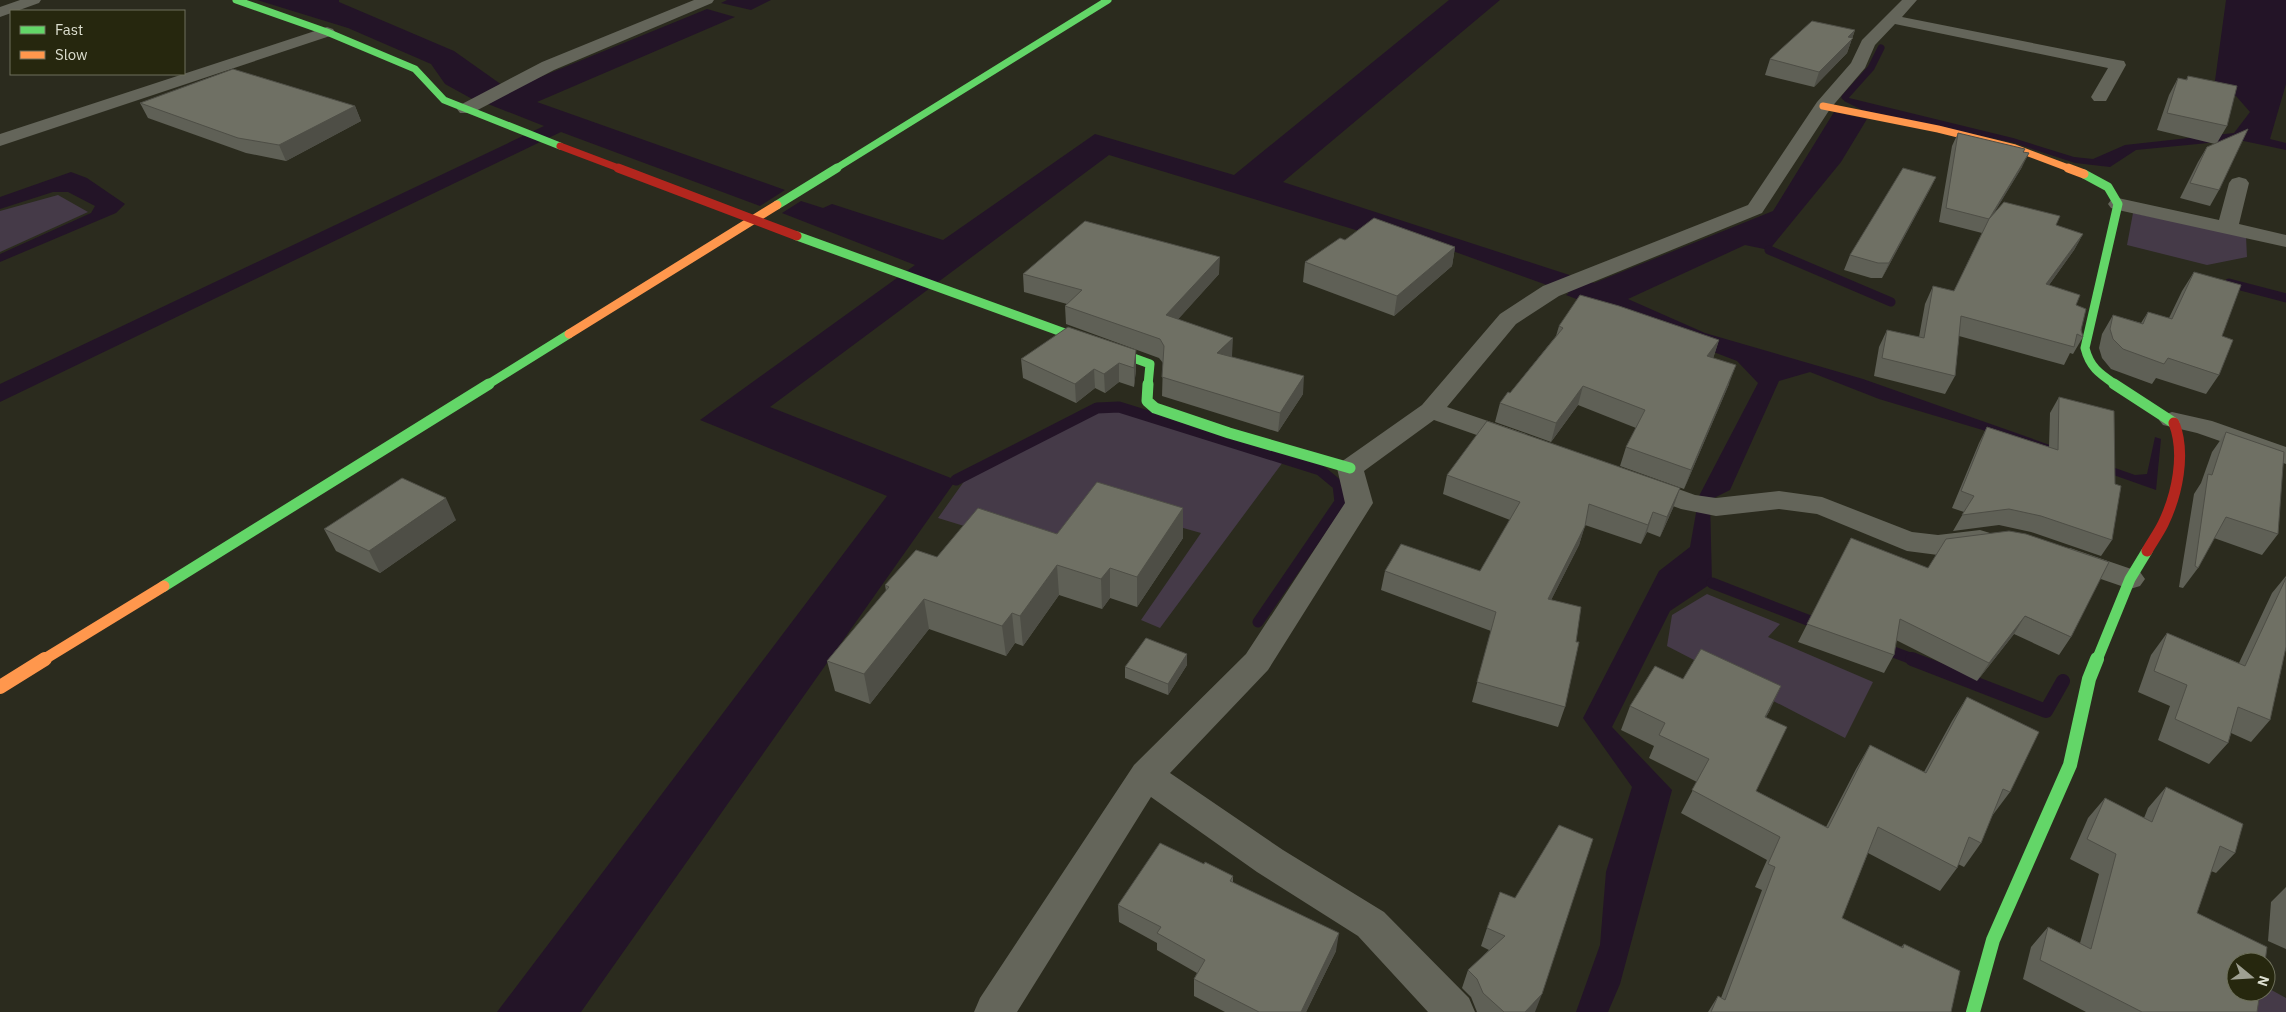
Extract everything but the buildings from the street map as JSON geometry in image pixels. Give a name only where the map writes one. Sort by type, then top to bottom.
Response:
[{"type":"street","points":[[0,12],[34,0]]},
{"type":"street","points":[[236,0],[327,32],[415,69],[444,100],[524,133],[938,290],[1150,364],[1147,400],[1155,408],[1229,433],[1350,468]]},
{"type":"street","points":[[466,109],[548,66],[706,0]]},
{"type":"street","points":[[0,686],[1108,0]]},
{"type":"street","points":[[1350,468],[1431,410],[1508,319],[1551,291],[1755,209],[1823,106],[1859,64],[1868,43],[1910,0]]},
{"type":"street","points":[[1892,19],[2118,65],[2100,97]]},
{"type":"street","points":[[0,140],[327,32]]},
{"type":"street","points":[[1823,106],[1938,129],[2015,148],[2087,175],[2108,187],[2118,204],[2085,348],[2088,361],[2102,374],[2172,420],[2204,426],[2286,456]]},
{"type":"street","points":[[2228,228],[2239,184]]},
{"type":"street","points":[[2118,204],[2286,241]]},
{"type":"street","points":[[1431,410],[1541,448]]},
{"type":"street","points":[[1973,1012],[1993,940],[2070,765],[2089,679],[2130,579],[2164,522],[2178,478],[2179,432],[2172,420]]},
{"type":"street","points":[[994,1012],[1146,775],[1257,662],[1359,503],[1350,468]]},
{"type":"street","points":[[1621,477],[1704,505],[1778,500],[1822,506],[1907,541],[1938,545],[1999,537],[2006,538]]},
{"type":"street","points":[[2047,550],[2130,579]]},
{"type":"street","points":[[1146,775],[1270,861],[1371,924],[1455,1012]]},
{"type":"shaded area","points":[[257,0],[339,0],[339,2],[454,51],[502,85],[474,100],[445,84],[431,64],[348,28]]},
{"type":"shaded area","points":[[727,0],[771,0],[751,10],[721,3]]},
{"type":"shaded area","points":[[1449,0],[1500,0],[1283,182],[1594,283],[1773,211],[1834,112],[1867,119],[1841,162],[1769,250],[1745,245],[1628,299],[1705,333],[1863,379],[2135,475],[2147,474],[2155,437],[2161,439],[2156,490],[2006,437],[1879,399],[1810,372],[1779,381],[1730,490],[1710,500],[1712,583],[1670,611],[1612,727],[1672,790],[1620,984],[1608,1012],[1576,1012],[1600,945],[1606,872],[1632,787],[1583,718],[1659,571],[1690,547],[1699,496],[1758,383],[1737,361],[1566,295],[1569,293],[1425,241],[1359,231],[1109,155],[770,407],[956,480],[581,1012],[497,1012],[887,496],[700,420],[915,265],[782,213],[801,201],[823,208],[832,204],[943,240],[1095,134],[1234,175]]},
{"type":"shaded area","points":[[2226,0],[2286,0],[2286,84],[2270,139],[2286,143],[2286,150],[2239,140],[2136,150],[2110,167],[2075,163],[2014,143],[1862,110],[1844,101],[1845,97],[2013,138],[2074,157],[2093,159],[2125,145],[2234,133],[2250,112],[2236,96],[2214,88]]},
{"type":"shaded area","points":[[707,9],[735,17],[537,102],[785,190],[760,206],[561,132],[0,402],[0,384],[544,126],[488,104],[523,84]]},
{"type":"shaded area","points":[[71,172],[87,178],[125,204],[116,213],[0,262],[0,254],[91,213],[95,206],[68,192],[53,192],[0,209],[0,197]]},
{"type":"shaded area","points":[[58,195],[88,212],[0,252],[0,211]]},
{"type":"shaded area","points":[[2133,213],[2246,236],[2247,257],[2207,265],[2127,245]]},
{"type":"shaded area","points":[[1138,410],[1286,458],[1160,628],[1141,620],[1201,533],[1098,504],[1052,553],[938,518],[965,480],[1099,411]]},
{"type":"shaded area","points":[[1707,594],[1780,624],[1768,637],[1873,682],[1845,738],[1667,646],[1672,615]]},
{"type":"shaded area","points":[[2276,992],[2286,998],[2286,1012],[2254,1012],[2258,1002],[2276,1002]]},
{"type":"waterway","points":[[1845,97],[1871,68],[1881,48]]},
{"type":"waterway","points":[[1769,250],[1891,302]]},
{"type":"waterway","points":[[2229,283],[2286,298]]},
{"type":"waterway","points":[[956,480],[1097,408],[1119,407],[1320,470],[1338,485],[1340,502],[1258,622]]},
{"type":"waterway","points":[[1712,583],[1823,626]]},
{"type":"waterway","points":[[1880,647],[1915,660]]},
{"type":"waterway","points":[[1912,659],[2046,711],[2063,681]]},
{"type":"traffic: fast","points":[[236,0],[327,32],[415,69],[444,100],[560,146]]},
{"type":"traffic: fast","points":[[777,205],[1108,0]]},
{"type":"traffic: fast","points":[[2084,174],[2108,187],[2118,204],[2085,348],[2088,361],[2101,375],[2174,423]]},
{"type":"traffic: fast","points":[[797,236],[1150,364],[1147,401],[1155,408],[1229,433],[1350,468]]},
{"type":"traffic: fast","points":[[164,586],[569,334]]},
{"type":"traffic: fast","points":[[1973,1012],[1993,940],[2070,765],[2089,679],[2130,579],[2147,551]]},
{"type":"traffic: slow","points":[[1823,106],[1938,129],[2015,148],[2084,174]]},
{"type":"traffic: slow","points":[[569,334],[777,205]]},
{"type":"traffic: slow","points":[[0,687],[164,586]]},
{"type":"traffic: jam","points":[[560,146],[797,236]]},
{"type":"traffic: jam","points":[[2147,551],[2164,521],[2172,499],[2178,472],[2179,445],[2178,433],[2174,423]]}]
